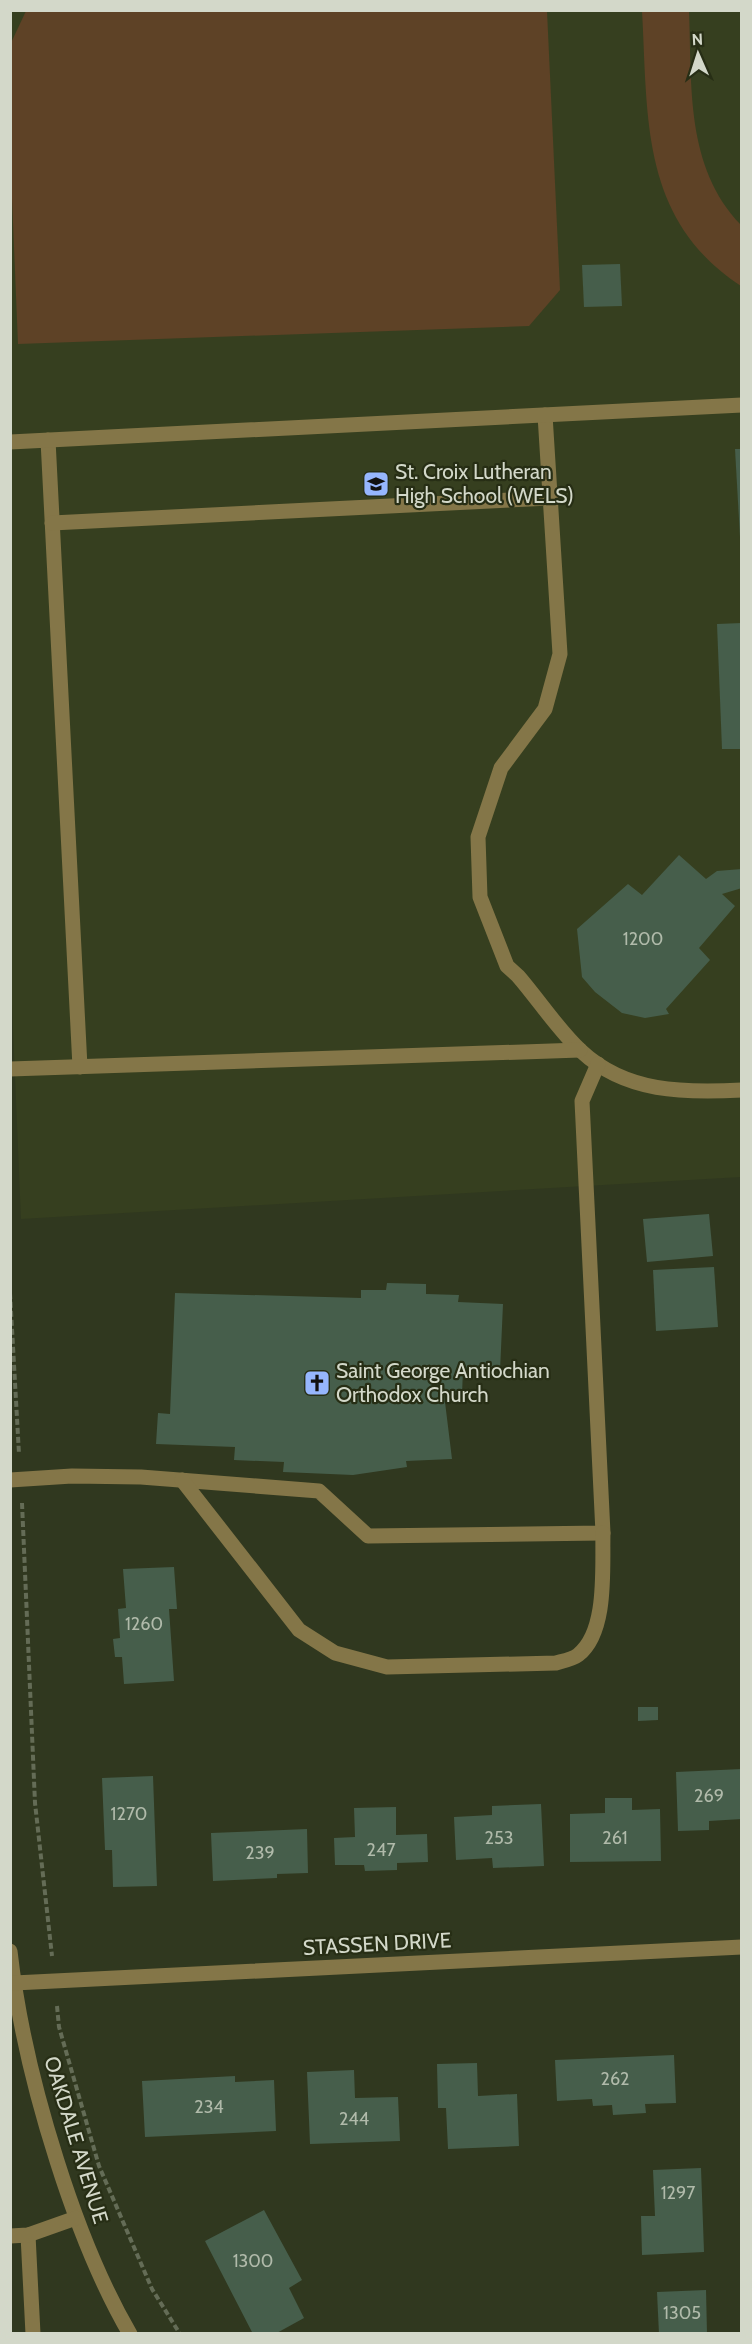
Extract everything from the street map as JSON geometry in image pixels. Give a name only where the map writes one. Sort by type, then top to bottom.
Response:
[{"type":"street","points":[[10,442],[741,405]]},
{"type":"street","points":[[545,415],[560,654],[545,709],[501,768],[494,785],[478,837],[480,897],[507,966],[580,1050],[598,1064],[639,1085],[692,1092],[741,1090]]},
{"type":"street","points":[[48,440],[80,1067]]},
{"type":"street","points":[[52,523],[550,498]]},
{"type":"street","points":[[10,1069],[580,1050]]},
{"type":"street","points":[[182,1480],[299,1630],[335,1653],[387,1667],[556,1663],[578,1655],[593,1636],[601,1606],[603,1533],[582,1101],[598,1064]]},
{"type":"street","points":[[16,1480],[72,1476],[141,1477],[319,1491],[368,1536],[603,1533]]},
{"type":"street","name":"STASSEN DRIVE","points":[[14,1983],[741,1947]]},
{"type":"street","name":"OAKDALE AVENUE","points":[[10,1951],[36,2094],[76,2218],[109,2299],[130,2334]]},
{"type":"street","points":[[10,2236],[28,2235],[76,2218]]},
{"type":"street","points":[[28,2235],[33,2334]]},
{"type":"path","points":[[10,1293],[16,1480],[35,1803],[59,2027],[99,2166],[152,2289],[180,2334]]},
{"type":"shaded area","name":"St. Croix Lutheran High School (WELS)","points":[[10,11],[741,11],[741,1177],[21,1219],[10,957]]},
{"type":"shaded area","points":[[26,11],[547,11],[560,290],[529,326],[18,344],[11,174],[10,45]]},
{"type":"shaded area","points":[[642,11],[689,11],[695,124],[710,178],[723,202],[741,225],[741,286],[708,260],[684,230],[667,198],[656,164],[649,127]]},
{"type":"building","points":[[620,264],[622,306],[584,307],[582,265]]},
{"type":"building","points":[[735,449],[742,449],[742,537],[740,537]]},
{"type":"building","points":[[742,623],[742,749],[722,749],[717,624]]},
{"type":"building","points":[[679,855],[706,879],[717,871],[742,869],[742,888],[722,894],[735,906],[699,948],[710,960],[666,1009],[669,1014],[645,1018],[622,1013],[595,992],[582,977],[577,929],[628,884],[642,895]]},
{"type":"building","points":[[709,1214],[713,1256],[647,1262],[643,1219]]},
{"type":"building","points":[[714,1267],[718,1327],[656,1331],[653,1270]]},
{"type":"building","name":"Saint George Antiochian Orthodox Church","points":[[387,1283],[426,1284],[426,1294],[459,1295],[458,1302],[503,1304],[500,1371],[463,1369],[462,1395],[444,1394],[452,1459],[406,1461],[407,1467],[353,1475],[283,1472],[284,1462],[234,1460],[235,1447],[156,1444],[158,1413],[170,1414],[175,1293],[361,1298],[361,1290],[386,1290]]},
{"type":"building","points":[[174,1567],[177,1609],[169,1609],[174,1681],[124,1684],[122,1657],[115,1657],[113,1639],[120,1638],[118,1609],[126,1608],[123,1569]]},
{"type":"building","points":[[638,1707],[658,1707],[658,1720],[638,1721]]},
{"type":"building","points":[[742,1769],[742,1819],[709,1821],[709,1830],[678,1831],[676,1772]]},
{"type":"building","points":[[153,1776],[157,1886],[113,1887],[112,1850],[105,1850],[102,1778]]},
{"type":"building","points":[[605,1798],[632,1798],[632,1810],[660,1809],[661,1861],[570,1862],[570,1814],[605,1813]]},
{"type":"building","points":[[541,1804],[544,1866],[493,1868],[492,1858],[456,1860],[454,1817],[492,1815],[492,1806]]},
{"type":"building","points":[[396,1807],[396,1835],[427,1834],[428,1862],[397,1863],[397,1870],[365,1871],[364,1865],[335,1865],[334,1838],[355,1837],[354,1808]]},
{"type":"building","points":[[307,1829],[308,1873],[277,1874],[277,1878],[213,1881],[211,1833]]},
{"type":"building","points":[[674,2055],[676,2103],[645,2104],[646,2113],[613,2115],[612,2105],[593,2106],[592,2099],[557,2101],[555,2060]]},
{"type":"building","points":[[477,2063],[478,2096],[517,2094],[519,2146],[448,2149],[446,2108],[438,2108],[437,2064]]},
{"type":"building","points":[[354,2070],[355,2098],[398,2097],[400,2141],[310,2144],[307,2072]]},
{"type":"building","points":[[235,2076],[235,2082],[274,2080],[276,2131],[145,2137],[142,2081]]},
{"type":"building","points":[[701,2168],[704,2252],[642,2255],[641,2216],[655,2216],[653,2170]]},
{"type":"building","points":[[264,2210],[302,2280],[289,2288],[304,2318],[275,2334],[253,2334],[205,2241]]},
{"type":"building","points":[[706,2290],[707,2334],[659,2334],[657,2292]]},
{"type":"place","name":"St. Croix Lutheran High School (WELS)","points":[[376,484]]},
{"type":"place","name":"Saint George Antiochian Orthodox Church","points":[[317,1383]]}]
